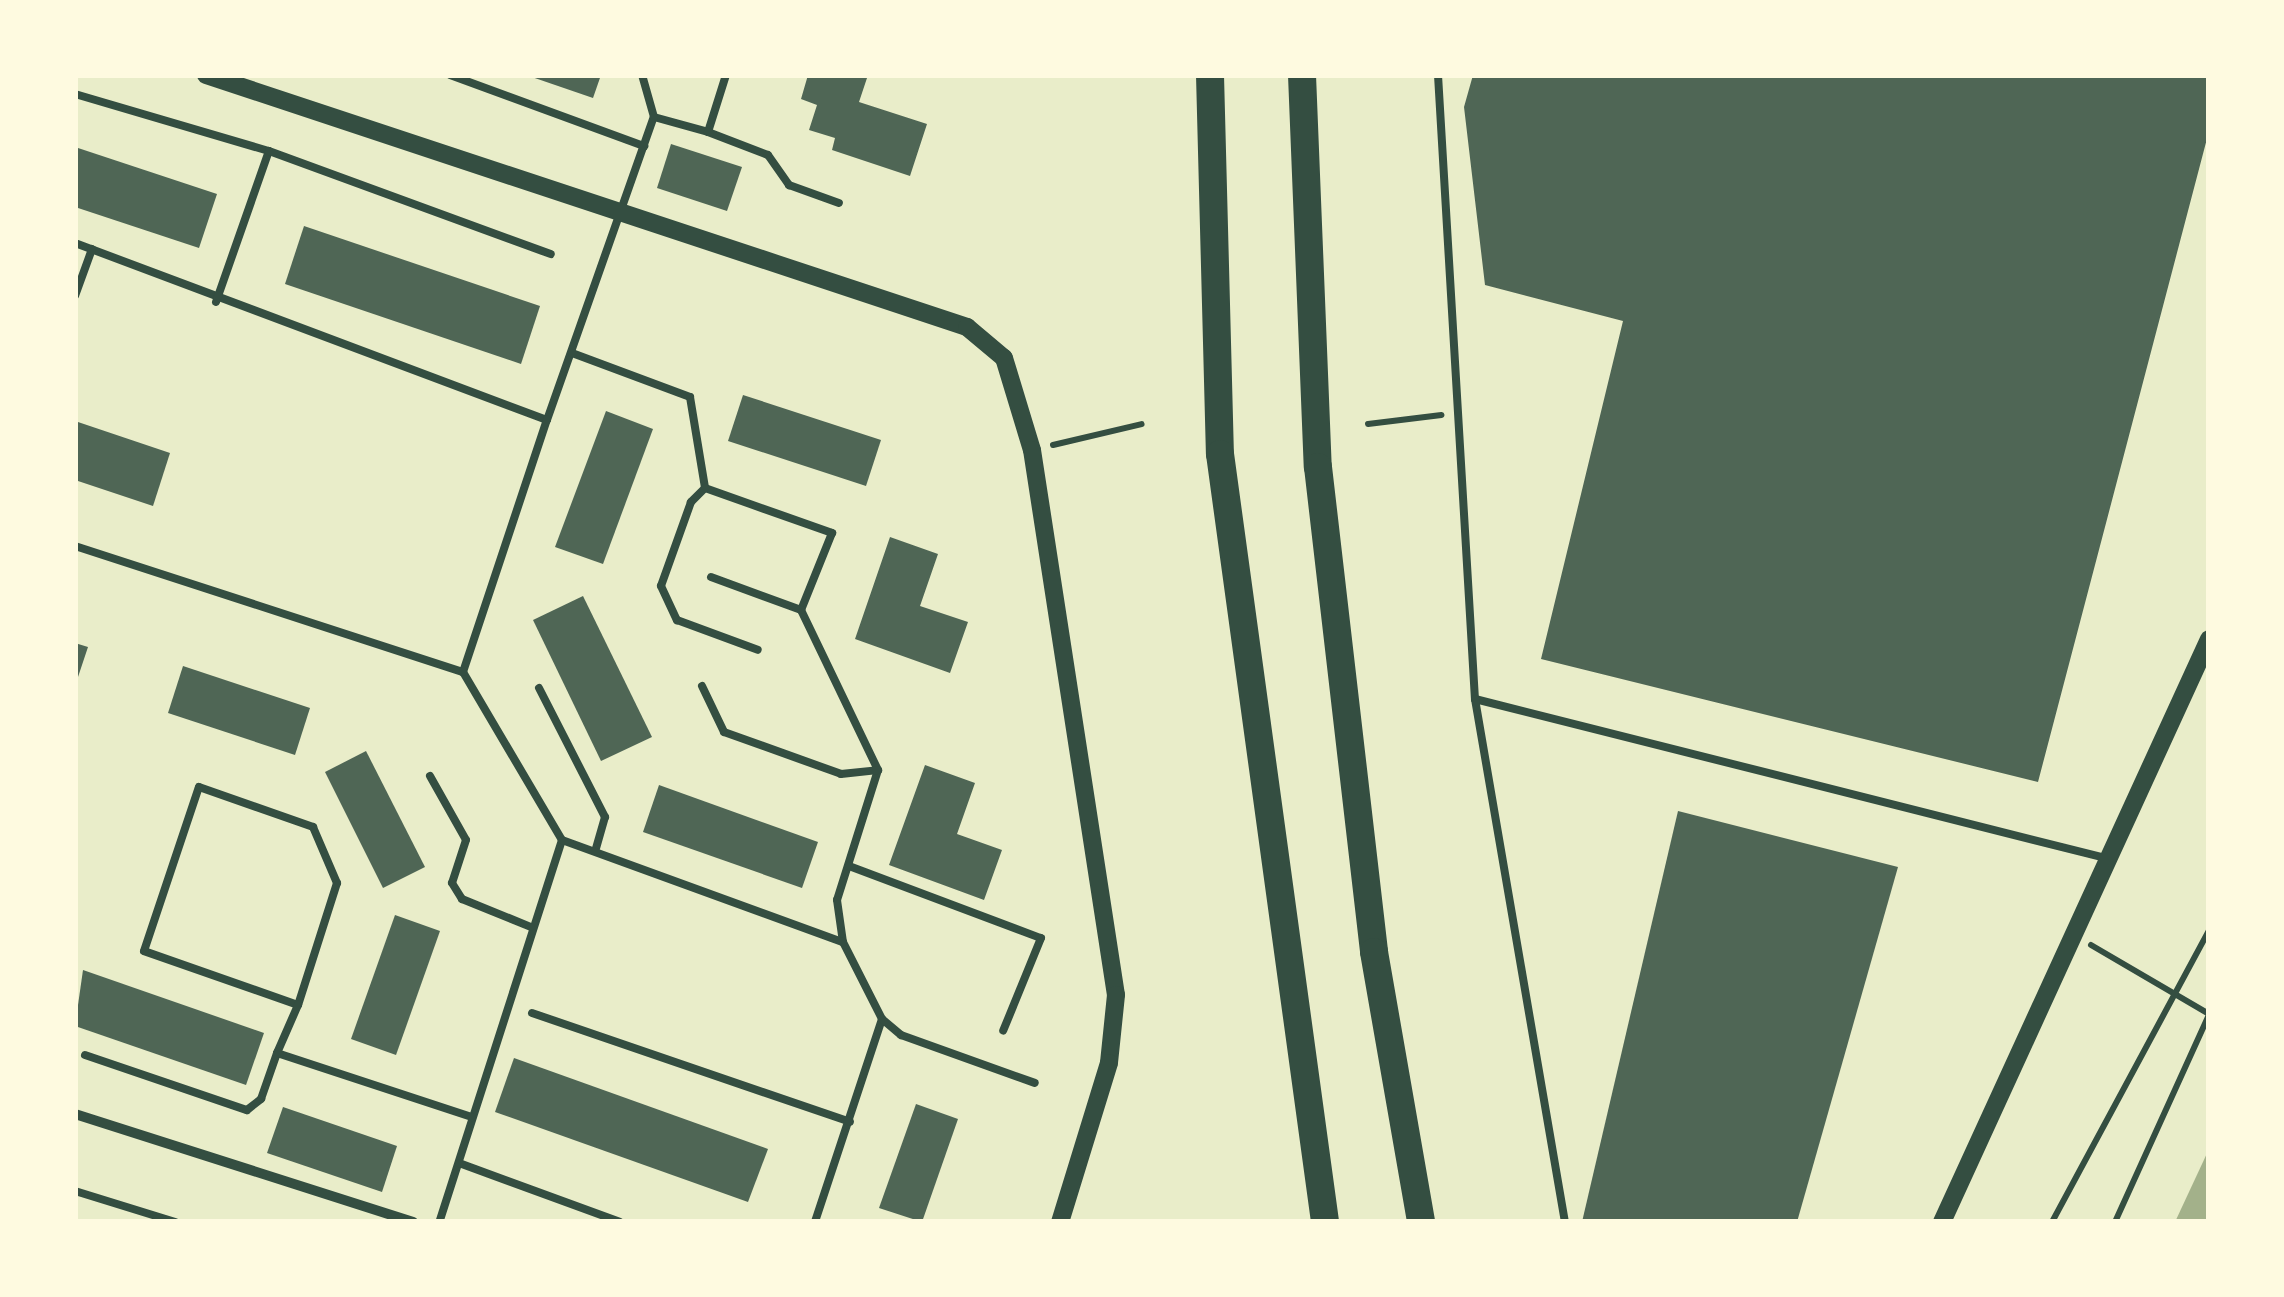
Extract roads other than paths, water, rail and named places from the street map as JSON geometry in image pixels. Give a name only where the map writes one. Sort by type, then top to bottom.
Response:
[{"type":"highway","points":[[1210,75],[1220,454],[1325,1222]]},
{"type":"highway","points":[[1302,75],[1318,467],[1374,952],[1421,1222]]},
{"type":"street","points":[[206,75],[620,216],[967,327],[1004,358],[1032,450],[1116,995],[1109,1063],[1060,1222]]},
{"type":"street","points":[[1942,1222],[2209,639]]},
{"type":"street","points":[[75,1114],[413,1222]]},
{"type":"lane","points":[[450,75],[644,146]]},
{"type":"lane","points":[[463,672],[654,117],[642,75]]},
{"type":"lane","points":[[708,132],[726,75]]},
{"type":"lane","points":[[1438,75],[1475,699],[1565,1222]]},
{"type":"lane","points":[[75,94],[269,150],[551,254]]},
{"type":"lane","points":[[654,117],[768,155],[789,185],[838,202]]},
{"type":"lane","points":[[216,302],[269,150]]},
{"type":"lane","points":[[75,243],[194,283],[216,302],[547,420]]},
{"type":"lane","points":[[75,296],[92,249]]},
{"type":"lane","points":[[572,354],[690,397],[705,488]]},
{"type":"lane","points":[[705,488],[832,532],[802,610]]},
{"type":"lane","points":[[705,488],[691,502],[661,586],[677,620],[758,650]]},
{"type":"lane","points":[[75,546],[463,672],[562,840],[843,942]]},
{"type":"lane","points":[[711,577],[802,610],[878,770],[837,900],[843,942],[882,1019],[901,1035],[1035,1083]]},
{"type":"lane","points":[[702,686],[724,732],[840,774],[878,770]]},
{"type":"lane","points":[[539,688],[605,817],[595,850]]},
{"type":"lane","points":[[1475,699],[2108,858]]},
{"type":"lane","points":[[430,776],[466,840],[452,883],[462,899],[531,927]]},
{"type":"lane","points":[[86,1055],[247,1110],[261,1099],[298,1005],[337,883],[313,828],[199,788],[144,951],[298,1005]]},
{"type":"lane","points":[[439,1222],[562,840]]},
{"type":"lane","points":[[849,866],[1040,938],[1003,1030]]},
{"type":"lane","points":[[532,1013],[850,1122]]},
{"type":"lane","points":[[815,1222],[882,1019]]},
{"type":"lane","points":[[277,1052],[472,1116]]},
{"type":"lane","points":[[459,1163],[620,1222]]},
{"type":"lane","points":[[75,1190],[175,1222]]}]
